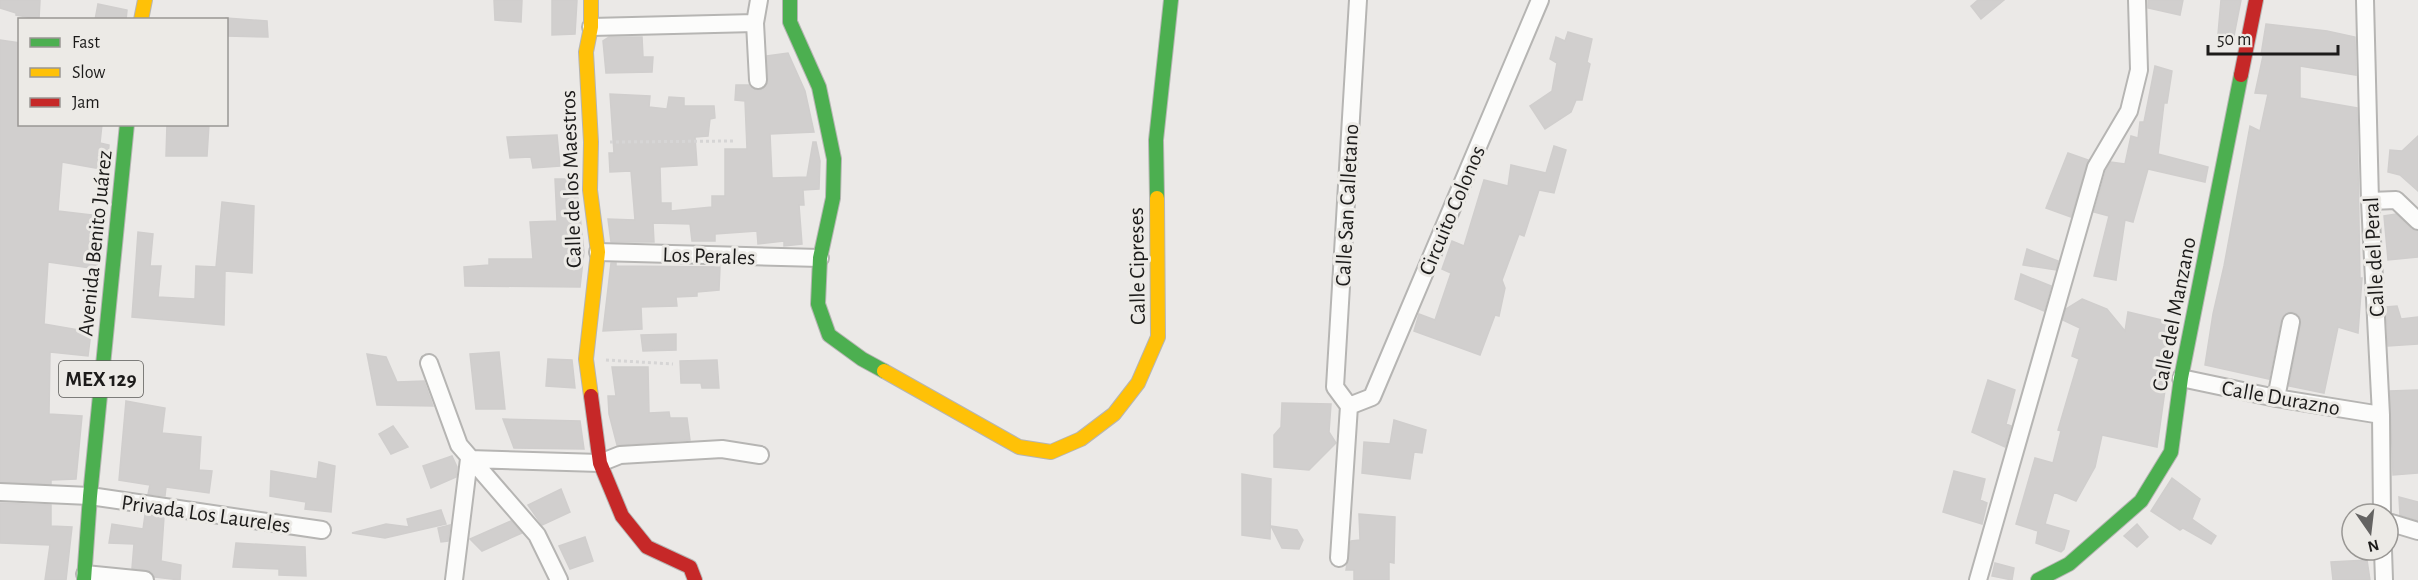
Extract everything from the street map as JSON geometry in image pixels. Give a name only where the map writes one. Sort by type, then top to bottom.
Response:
[{"type":"street","points":[[127,0],[145,1],[141,18]]},
{"type":"street","name":"Calle de los Maestros","points":[[591,0],[591,27],[586,52],[591,142],[590,190],[598,252],[586,359],[600,463],[622,516],[647,547],[690,567],[695,580]]},
{"type":"street","points":[[758,80],[755,23],[759,0]]},
{"type":"street","name":"Calle Cipreses","points":[[790,0],[790,22],[819,87],[834,159],[832,198],[820,258],[818,304],[829,335],[862,359],[1019,447],[1050,452],[1081,439],[1114,414],[1138,383],[1158,337],[1156,140],[1171,0]]},
{"type":"street","name":"Calle San Calletano","points":[[1349,406],[1335,387],[1358,0]]},
{"type":"street","name":"Circuito Colonos","points":[[1349,406],[1372,397],[1539,0]]},
{"type":"street","points":[[1978,580],[2096,167],[2129,111],[2139,70],[2137,0]]},
{"type":"street","name":"Calle del Manzano","points":[[2038,580],[2069,564],[2141,501],[2171,452],[2181,378],[2256,0]]},
{"type":"street","name":"Calle del Peral","points":[[2365,0],[2370,201],[2381,415],[2382,502]]},
{"type":"street","points":[[591,27],[755,23]]},
{"type":"street","name":"Avenida Benito Juárez","points":[[84,577],[127,126]]},
{"type":"street","points":[[2370,201],[2396,200],[2418,221]]},
{"type":"street","name":"Los Perales","points":[[598,252],[820,258]]},
{"type":"street","points":[[2276,398],[2291,322]]},
{"type":"street","points":[[429,363],[459,445],[537,535],[559,580]]},
{"type":"street","name":"Calle Durazno","points":[[2181,378],[2276,398],[2381,415]]},
{"type":"street","points":[[1340,558],[1349,406]]},
{"type":"street","points":[[469,459],[600,463],[620,455],[722,449],[760,455]]},
{"type":"street","points":[[454,580],[469,459]]},
{"type":"street","name":"Privada Los Laureles","points":[[0,492],[90,496],[322,530]]},
{"type":"street","points":[[2400,526],[2418,531]]},
{"type":"street","points":[[2384,562],[2385,580]]},
{"type":"street","points":[[84,577],[145,580]]},
{"type":"path","points":[[591,142],[733,141]]},
{"type":"path","points":[[586,359],[673,364]]},
{"type":"building","points":[[0,0],[40,0],[39,18],[16,15],[16,13],[0,8]]},
{"type":"building","points":[[494,0],[522,0],[521,22],[495,20]]},
{"type":"building","points":[[552,0],[577,0],[575,34],[552,35]]},
{"type":"building","points":[[1978,0],[2004,0],[1981,19],[1971,6]]},
{"type":"building","points":[[2148,0],[2183,0],[2180,15],[2148,8]]},
{"type":"building","points":[[2221,0],[2241,0],[2234,36],[2218,34]]},
{"type":"building","points":[[98,4],[127,10],[126,18],[95,18]]},
{"type":"building","points":[[228,18],[267,21],[268,37],[228,36]]},
{"type":"building","points":[[2266,24],[2327,31],[2355,37],[2356,75],[2300,66],[2300,98],[2357,108],[2360,278],[2362,278],[2358,333],[2338,327],[2324,393],[2289,386],[2301,323],[2294,312],[2287,312],[2281,319],[2269,379],[2205,365],[2250,126],[2260,131],[2268,94],[2255,93],[2263,56],[2261,55]]},
{"type":"building","points":[[1568,32],[1592,39],[1587,62],[1590,64],[1582,100],[1576,100],[1571,112],[1545,129],[1530,106],[1552,91],[1557,63],[1550,59],[1556,37],[1565,41]]},
{"type":"building","points":[[609,37],[642,37],[643,57],[653,57],[652,72],[606,73],[603,41]]},
{"type":"building","points":[[0,40],[18,43],[18,126],[102,126],[100,143],[109,145],[107,170],[62,162],[58,211],[100,216],[97,269],[48,262],[44,324],[91,332],[88,356],[50,352],[49,414],[82,416],[76,479],[51,480],[51,484],[0,482]]},
{"type":"building","points":[[788,53],[805,91],[814,132],[770,134],[772,178],[807,177],[813,142],[816,142],[820,161],[819,189],[803,190],[804,205],[799,205],[802,244],[784,246],[784,241],[758,244],[757,231],[715,234],[715,241],[692,241],[690,224],[653,223],[654,242],[611,242],[608,219],[635,220],[631,171],[610,172],[609,153],[614,153],[610,94],[650,96],[649,107],[667,109],[669,97],[684,98],[684,106],[714,106],[715,118],[710,119],[708,136],[695,137],[697,165],[660,167],[661,203],[671,203],[671,211],[712,207],[712,196],[725,196],[725,149],[747,149],[745,101],[735,100],[736,85],[749,85],[758,90],[763,89],[768,80],[767,56]]},
{"type":"building","points":[[2155,66],[2172,71],[2167,103],[2164,103],[2158,154],[2208,167],[2205,182],[2148,169],[2133,222],[2125,220],[2116,280],[2094,276],[2109,216],[2094,212],[2106,171],[2111,162],[2125,164],[2131,136],[2138,138],[2140,122],[2144,122]]},
{"type":"building","points":[[167,126],[209,126],[207,156],[166,156]]},
{"type":"building","points":[[557,135],[560,166],[533,168],[531,157],[510,158],[507,137]]},
{"type":"building","points":[[2418,136],[2418,191],[2400,175],[2388,172],[2390,150],[2402,151]]},
{"type":"building","points":[[1554,146],[1566,150],[1554,193],[1539,190],[1524,236],[1519,234],[1502,280],[1505,288],[1499,316],[1495,315],[1480,355],[1414,331],[1419,314],[1435,320],[1451,273],[1442,269],[1452,241],[1464,246],[1484,180],[1508,186],[1511,165],[1546,173]]},
{"type":"building","points":[[2068,153],[2088,160],[2071,217],[2046,208]]},
{"type":"building","points":[[555,179],[576,179],[584,252],[580,287],[465,286],[464,267],[489,265],[489,259],[533,259],[530,222],[557,221]]},
{"type":"building","points":[[222,202],[254,206],[252,273],[225,271],[224,325],[132,317],[138,232],[153,234],[150,266],[161,266],[158,297],[195,299],[196,266],[216,267]]},
{"type":"building","points":[[2396,214],[2411,229],[2418,231],[2418,257],[2388,260],[2384,216]]},
{"type":"building","points":[[2027,249],[2058,261],[2056,270],[2023,265]]},
{"type":"building","points":[[611,263],[616,263],[616,266],[720,267],[719,290],[697,292],[697,296],[676,297],[677,306],[641,307],[642,329],[603,331]]},
{"type":"building","points":[[2021,274],[2051,286],[2044,311],[2015,299]]},
{"type":"building","points":[[2082,299],[2107,309],[2125,331],[2128,312],[2174,323],[2176,330],[2157,447],[2102,435],[2095,467],[2076,501],[2054,492],[2045,524],[2069,531],[2061,552],[2036,543],[2038,531],[2016,524],[2035,458],[2053,463],[2061,431],[2058,430],[2079,359],[2072,356],[2080,328],[2063,320],[2066,309]]},
{"type":"building","points":[[2397,306],[2401,319],[2418,317],[2418,344],[2388,346],[2386,307]]},
{"type":"building","points":[[676,334],[676,350],[643,351],[641,335]]},
{"type":"building","points":[[499,352],[505,409],[476,409],[470,354]]},
{"type":"building","points":[[367,354],[386,357],[397,382],[424,381],[433,406],[377,405]]},
{"type":"building","points":[[548,359],[572,360],[575,388],[546,386]]},
{"type":"building","points":[[717,360],[719,388],[702,388],[701,383],[681,383],[680,361]]},
{"type":"building","points":[[612,367],[648,367],[649,413],[669,412],[670,418],[687,418],[690,440],[617,445],[609,414],[608,396],[616,396]]},
{"type":"building","points":[[1988,380],[2015,390],[2006,424],[2011,426],[2005,447],[1972,432]]},
{"type":"building","points":[[2418,390],[2418,473],[2393,475],[2390,391]]},
{"type":"building","points":[[126,401],[165,408],[162,433],[201,437],[199,470],[212,471],[209,493],[166,487],[165,496],[148,494],[150,485],[119,480]]},
{"type":"building","points":[[1282,403],[1331,404],[1329,432],[1336,443],[1309,470],[1274,467],[1274,435],[1281,427]]},
{"type":"building","points":[[503,419],[580,421],[584,449],[514,448]]},
{"type":"building","points":[[1394,420],[1426,430],[1422,453],[1414,452],[1410,479],[1362,473],[1364,442],[1390,444]]},
{"type":"building","points":[[393,426],[408,447],[391,454],[379,434]]},
{"type":"building","points":[[452,456],[457,467],[456,477],[431,488],[423,466]]},
{"type":"building","points":[[319,462],[335,466],[331,512],[305,509],[306,502],[270,496],[271,471],[317,479]]},
{"type":"building","points":[[1954,471],[1985,479],[1980,500],[1987,503],[1982,524],[1943,512]]},
{"type":"building","points":[[1242,474],[1271,479],[1270,539],[1242,535]]},
{"type":"building","points":[[2172,478],[2200,499],[2192,519],[2216,536],[2211,544],[2183,528],[2180,530],[2151,511]]},
{"type":"building","points":[[561,489],[570,512],[542,525],[528,505]]},
{"type":"building","points":[[2399,497],[2418,502],[2418,520],[2400,515]]},
{"type":"building","points":[[0,503],[51,505],[51,526],[72,527],[66,580],[45,580],[50,545],[0,543]]},
{"type":"building","points":[[441,510],[446,524],[385,538],[352,533],[386,524],[409,527],[407,519]]},
{"type":"building","points":[[1359,514],[1395,517],[1394,563],[1389,562],[1389,580],[1354,580],[1354,570],[1346,570],[1351,541],[1360,540]]},
{"type":"building","points":[[145,515],[164,517],[161,561],[181,565],[180,580],[155,577],[151,571],[132,568],[134,544],[109,543],[112,524],[143,529]]},
{"type":"building","points":[[511,521],[522,533],[482,551],[470,539]]},
{"type":"building","points":[[2137,524],[2148,537],[2137,547],[2124,536]]},
{"type":"building","points":[[450,525],[448,541],[441,542],[438,528]]},
{"type":"building","points":[[1271,526],[1297,530],[1303,540],[1299,549],[1282,548]]},
{"type":"building","points":[[585,537],[593,561],[570,569],[559,546]]},
{"type":"building","points":[[236,543],[305,547],[306,576],[279,575],[279,569],[233,567]]},
{"type":"building","points":[[2331,562],[2367,562],[2370,580],[2333,580]]},
{"type":"building","points":[[1995,563],[2014,568],[2012,580],[1992,576]]},
{"type":"traffic: fast","points":[[790,0],[790,22],[819,87],[834,159],[833,198],[820,258],[818,304],[829,335],[862,359],[884,371]]},
{"type":"traffic: fast","points":[[1157,198],[1156,140],[1171,0]]},
{"type":"traffic: fast","points":[[2038,580],[2069,564],[2141,501],[2171,452],[2181,378],[2241,75]]},
{"type":"traffic: fast","points":[[84,580],[90,496],[127,126]]},
{"type":"traffic: slow","points":[[141,18],[145,0]]},
{"type":"traffic: slow","points":[[591,0],[591,27],[586,52],[591,142],[590,190],[598,252],[586,359],[591,396]]},
{"type":"traffic: slow","points":[[884,371],[1019,447],[1051,452],[1081,439],[1114,414],[1138,383],[1158,337],[1157,198]]},
{"type":"traffic: jam","points":[[2241,75],[2256,0]]},
{"type":"traffic: jam","points":[[591,396],[600,463],[622,516],[647,547],[690,567],[695,580]]}]
